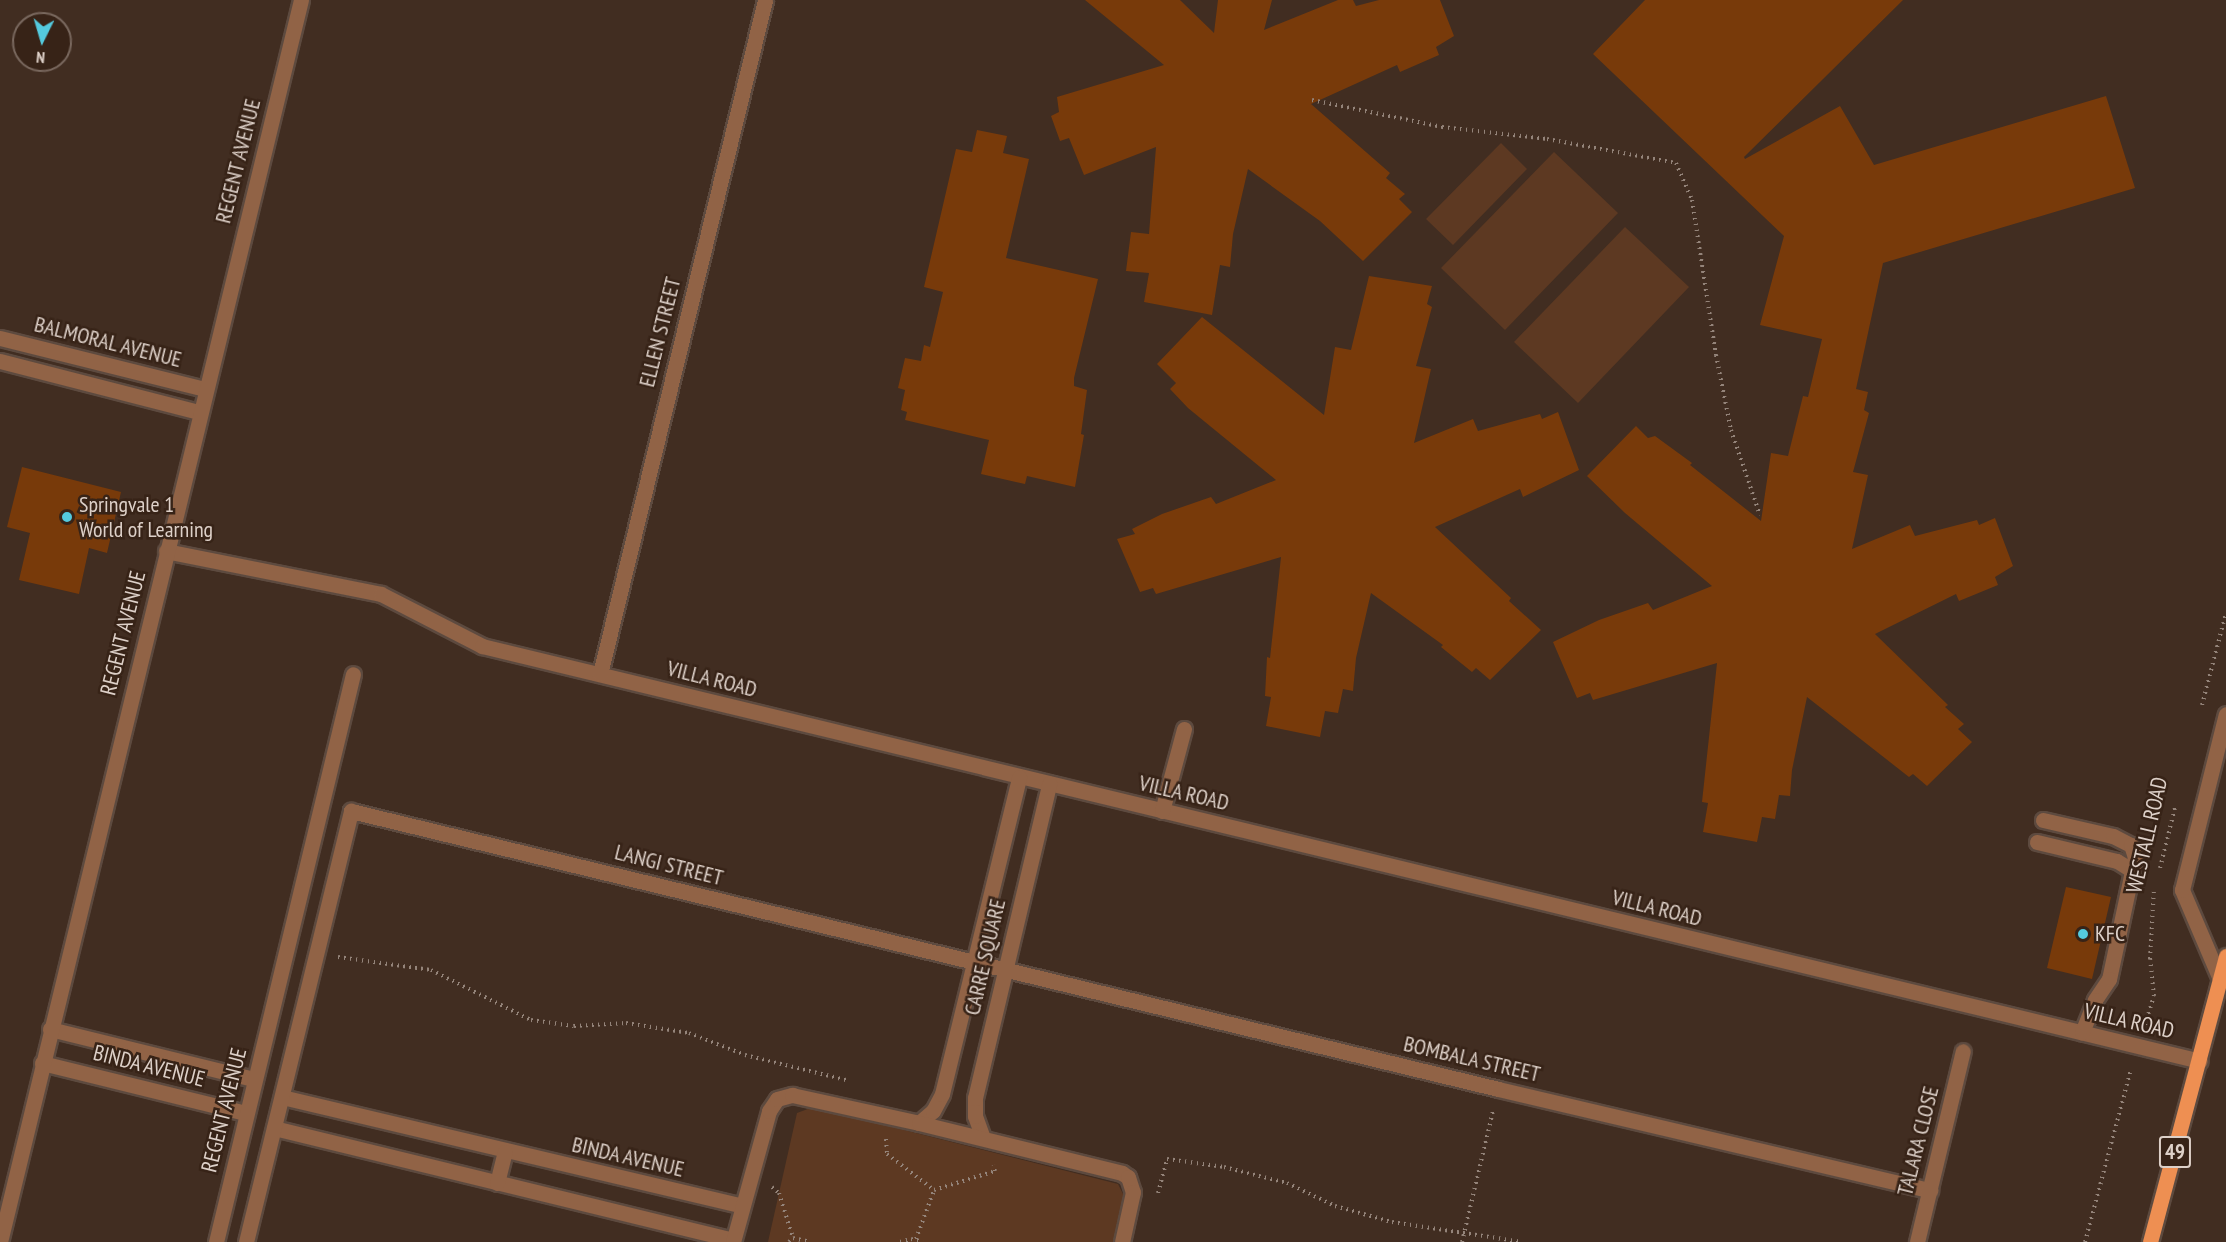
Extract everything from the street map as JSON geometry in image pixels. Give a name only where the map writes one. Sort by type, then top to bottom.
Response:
[{"type":"main road","name":"49","points":[[2150,1242],[2200,1061],[2226,956]]},
{"type":"street","name":"REGENT AVENUE","points":[[0,1242],[301,0]]},
{"type":"street","name":"ELLEN STREET","points":[[600,674],[765,0]]},
{"type":"street","name":"BALMORAL AVENUE","points":[[0,338],[205,389]]},
{"type":"street","name":"BALMORAL AVENUE","points":[[0,361],[200,412]]},
{"type":"street","name":"VILLA ROAD","points":[[166,551],[381,594],[482,646],[2200,1061]]},
{"type":"street","name":"REGENT AVENUE","points":[[216,1242],[353,674]]},
{"type":"street","name":"WESTALL ROAD","points":[[2220,979],[2182,890],[2226,714]]},
{"type":"street","points":[[1162,811],[1184,729]]},
{"type":"street","name":"CARRE SQUARE","points":[[918,1123],[933,1111],[942,1094],[1019,777]]},
{"type":"street","name":"CARRE SQUARE","points":[[983,1138],[975,1116],[975,1098],[1049,784]]},
{"type":"street","name":"LANGI STREET","points":[[317,954],[351,811],[1005,970]]},
{"type":"street","points":[[2043,820],[2113,836],[2131,845],[2135,856],[2109,979],[2095,1000],[2082,1033]]},
{"type":"street","points":[[2037,842],[2117,861],[2133,871]]},
{"type":"street","points":[[246,1242],[317,954]]},
{"type":"street","name":"BOMBALA STREET","points":[[1005,970],[1930,1190]]},
{"type":"street","name":"BINDA AVENUE","points":[[50,1029],[254,1079]]},
{"type":"street","name":"TALARA CLOSE","points":[[1917,1242],[1963,1051]]},
{"type":"street","name":"BINDA AVENUE","points":[[42,1063],[246,1113]]},
{"type":"street","points":[[274,1128],[733,1241],[772,1103],[784,1096],[804,1097],[1113,1170],[1128,1177],[1133,1192],[1122,1242]]},
{"type":"street","name":"BINDA AVENUE","points":[[282,1097],[505,1152],[742,1206]]},
{"type":"street","points":[[497,1183],[505,1152]]},
{"type":"path","points":[[1312,100],[1442,127],[1547,139],[1676,163],[1692,200],[1716,355],[1731,429],[1760,515]]},
{"type":"path","points":[[2199,717],[2226,613]]},
{"type":"path","name":"WESTALL ROAD","points":[[2157,876],[2178,798]]},
{"type":"path","name":"WESTALL ROAD","points":[[2085,1242],[2154,996],[2150,959],[2155,887]]},
{"type":"path","points":[[317,954],[431,970],[531,1020],[574,1026],[626,1023],[689,1033],[746,1055],[856,1082]]},
{"type":"path","points":[[1462,1242],[1498,1089]]},
{"type":"path","points":[[885,1115],[887,1154],[934,1190]]},
{"type":"path","points":[[934,1190],[995,1171],[983,1138]]},
{"type":"path","points":[[1156,1200],[1167,1159],[1224,1167],[1287,1183],[1335,1206],[1392,1222],[1522,1242]]},
{"type":"path","points":[[751,1171],[779,1192],[793,1238]]},
{"type":"path","points":[[916,1239],[934,1190]]},
{"type":"path","points":[[789,1242],[793,1238]]},
{"type":"path","points":[[793,1238],[811,1242]]},
{"type":"path","points":[[900,1242],[916,1239],[923,1242]]},
{"type":"shaded area","points":[[1501,143],[1527,169],[1453,245],[1426,219]]},
{"type":"shaded area","points":[[1554,152],[1618,213],[1505,330],[1441,268]]},
{"type":"shaded area","points":[[1625,227],[1689,287],[1578,403],[1514,342]]},
{"type":"shaded area","points":[[813,1107],[1118,1184],[1126,1200],[1115,1242],[768,1242],[797,1113]]},
{"type":"building","points":[[1085,0],[1180,0],[1214,33],[1218,0],[1272,0],[1264,30],[1338,0],[1353,0],[1356,6],[1379,0],[1440,0],[1454,36],[1436,47],[1439,55],[1400,72],[1397,65],[1311,104],[1390,173],[1386,178],[1405,194],[1399,199],[1412,212],[1363,261],[1320,221],[1248,169],[1233,234],[1230,267],[1220,265],[1212,315],[1144,302],[1149,273],[1126,271],[1131,232],[1149,234],[1156,147],[1084,175],[1069,138],[1060,141],[1051,116],[1059,112],[1057,97],[1164,65]]},
{"type":"building","points":[[1645,0],[1903,0],[1744,157],[1745,159],[1840,106],[1874,165],[2106,96],[2135,188],[1883,263],[1856,389],[1868,392],[1864,410],[1869,413],[1853,472],[1868,475],[1852,549],[1910,525],[1915,536],[1977,520],[1979,525],[1995,518],[2013,566],[1995,577],[1998,585],[1959,601],[1956,594],[1875,634],[1948,705],[1945,707],[1964,724],[1958,729],[1972,742],[1927,786],[1913,774],[1909,777],[1807,697],[1792,770],[1790,796],[1779,795],[1775,819],[1762,817],[1757,842],[1703,832],[1708,803],[1702,802],[1717,663],[1593,700],[1590,693],[1577,698],[1553,642],[1599,620],[1648,603],[1653,610],[1712,586],[1625,513],[1587,476],[1636,426],[1648,438],[1655,436],[1692,463],[1690,465],[1761,521],[1771,453],[1788,456],[1803,396],[1808,397],[1822,339],[1760,325],[1784,236],[1593,54]]},
{"type":"building","points":[[977,130],[1007,136],[1003,153],[1029,159],[1006,258],[1098,279],[1074,378],[1074,386],[1087,390],[1081,434],[1084,435],[1075,487],[1027,476],[1025,484],[981,474],[989,440],[905,420],[907,412],[901,410],[905,390],[898,388],[905,358],[921,361],[924,345],[930,347],[943,292],[924,287],[956,149],[972,152]]},
{"type":"building","points":[[1369,276],[1432,286],[1427,304],[1432,307],[1416,366],[1431,369],[1414,443],[1473,419],[1478,431],[1540,414],[1542,419],[1558,412],[1579,470],[1523,497],[1520,489],[1435,527],[1511,598],[1509,601],[1541,630],[1490,680],[1476,668],[1472,672],[1441,647],[1443,645],[1371,593],[1356,658],[1353,691],[1343,689],[1338,713],[1325,711],[1320,737],[1266,726],[1271,697],[1265,696],[1267,657],[1270,658],[1281,557],[1156,594],[1153,588],[1140,592],[1117,539],[1135,534],[1132,529],[1162,514],[1211,497],[1216,504],[1276,480],[1188,408],[1170,389],[1176,383],[1157,364],[1202,317],[1324,415],[1335,347],[1351,350]]},
{"type":"building","points":[[22,467],[121,492],[107,553],[89,548],[79,594],[19,580],[30,533],[7,527]]},
{"type":"building","points":[[2066,887],[2111,897],[2092,979],[2047,968]]},
{"type":"place","name":"Springvale 1 World of Learning","points":[[67,517]]},
{"type":"place","name":"KFC","points":[[2083,934]]}]
